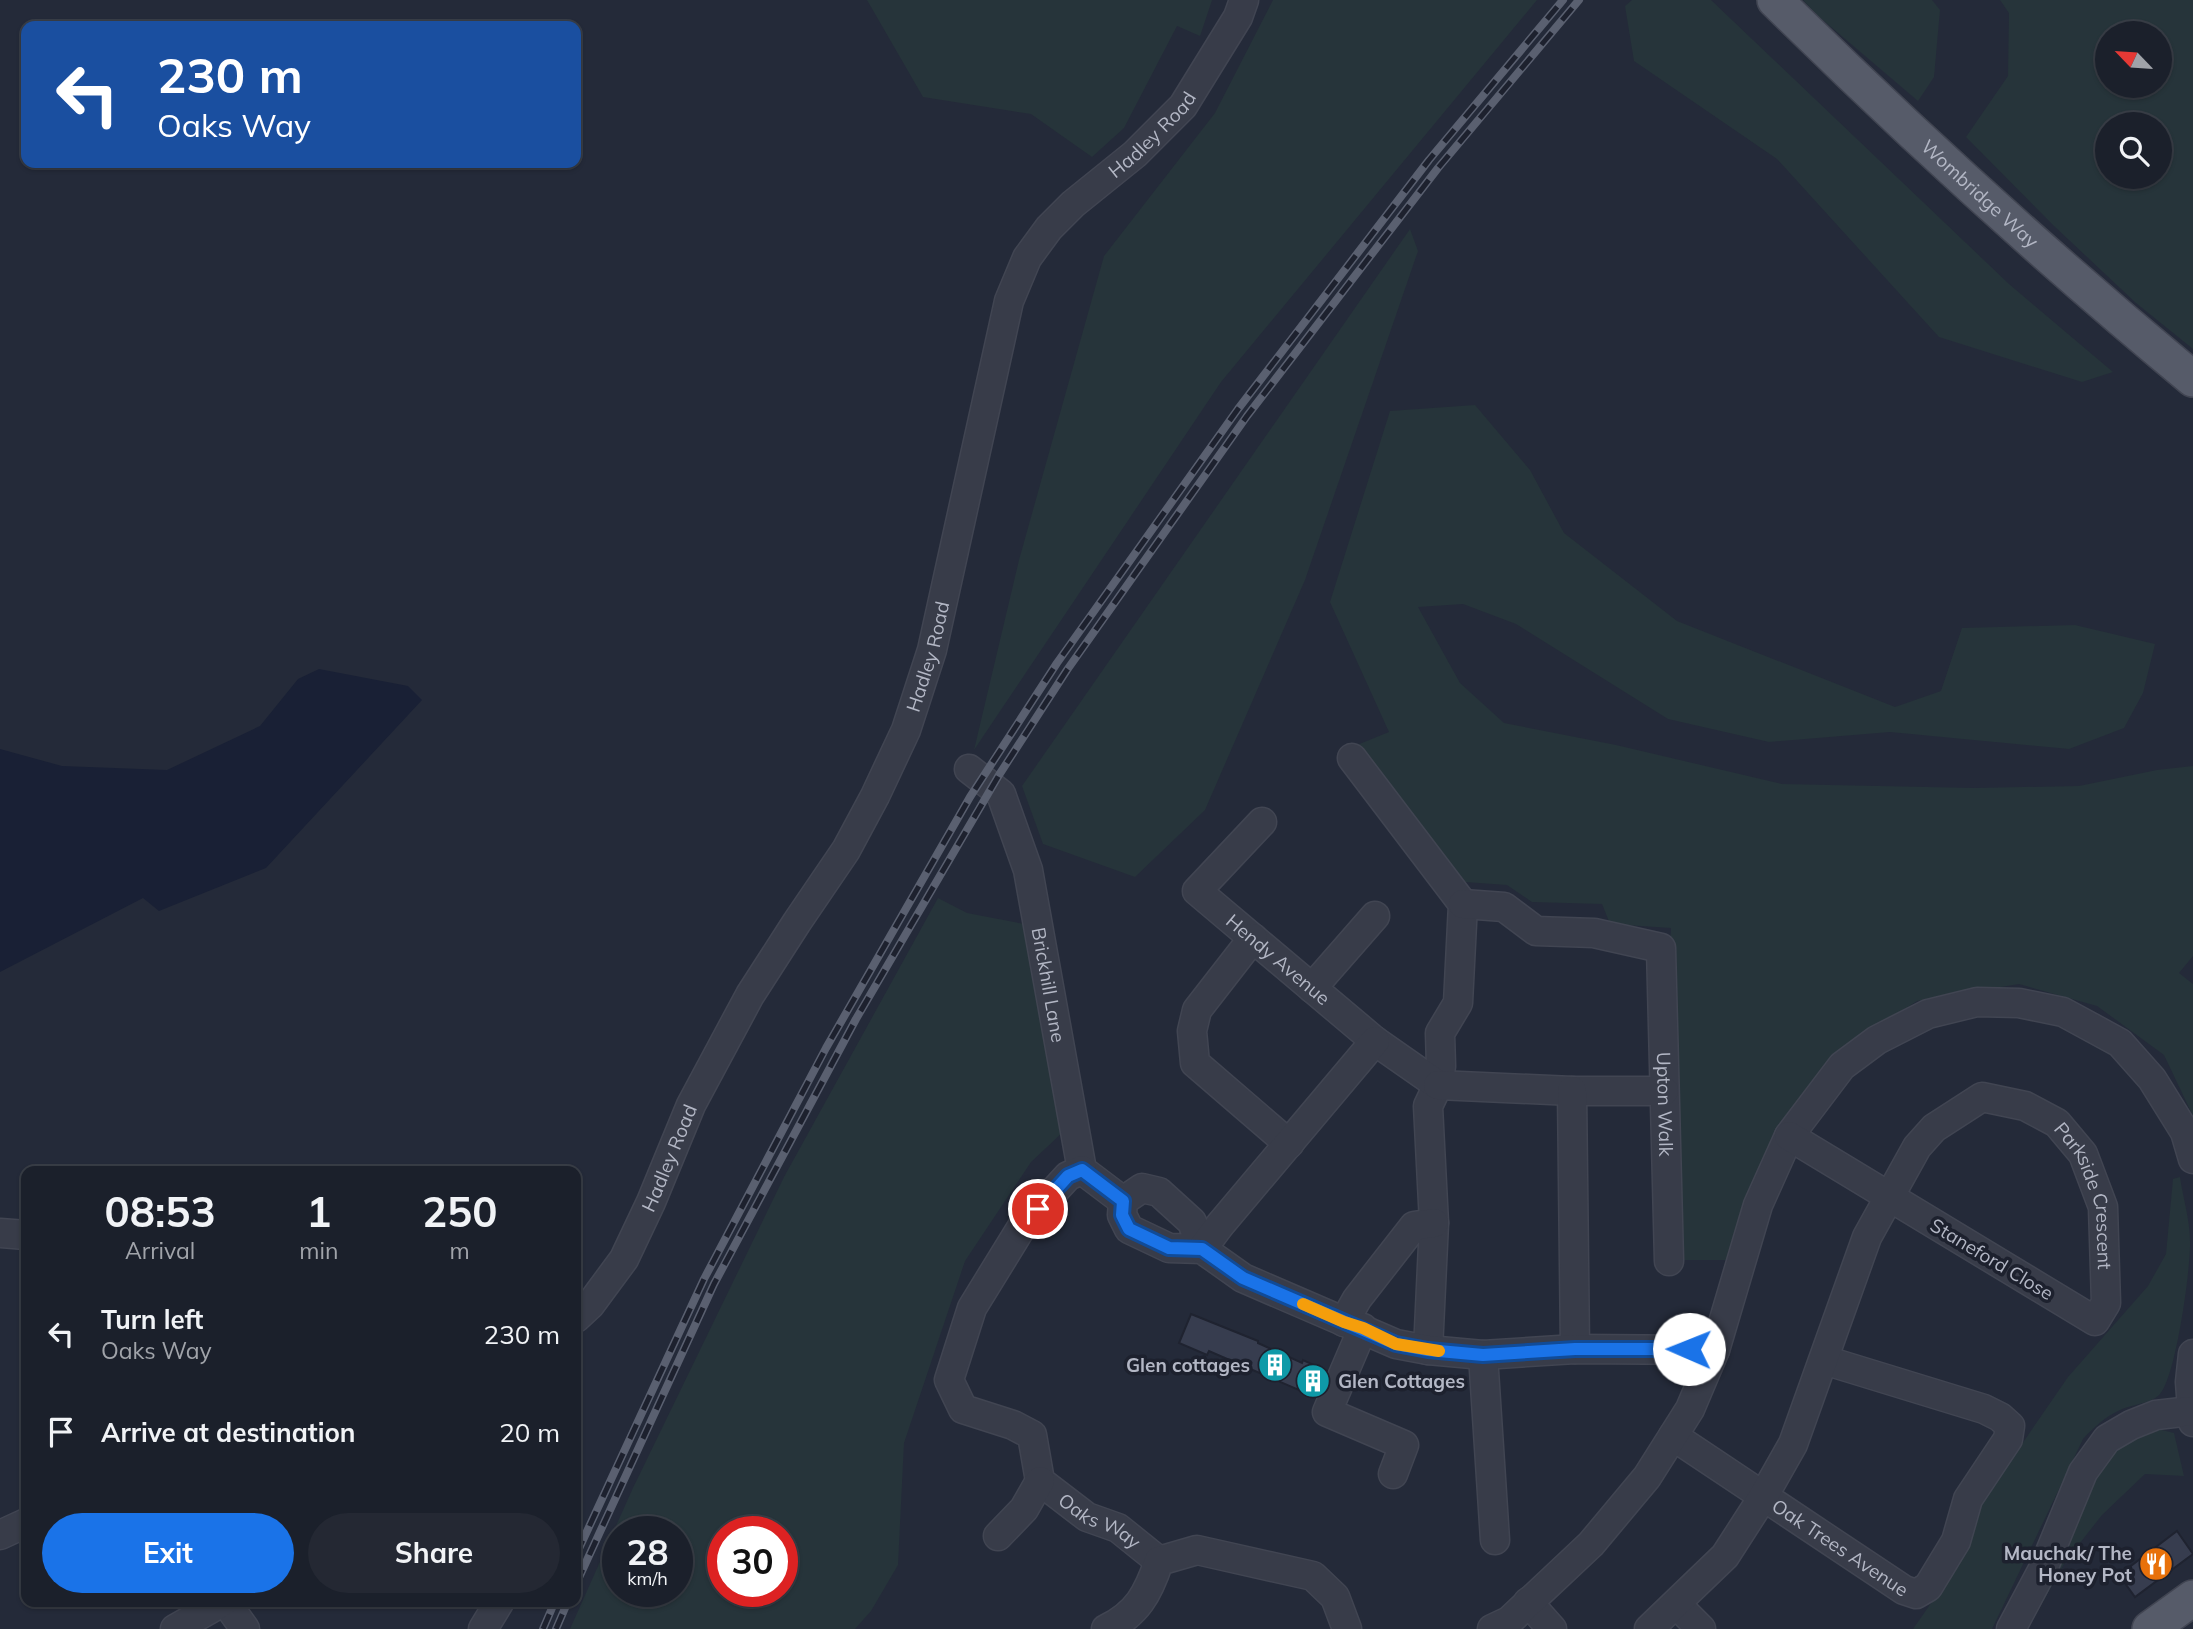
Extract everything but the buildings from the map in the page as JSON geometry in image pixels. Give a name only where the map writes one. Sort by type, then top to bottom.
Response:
[{"type":"main road","name":"Wombridge Way","points":[[1775,0],[1925,145],[2103,304],[2193,379]]},
{"type":"main road","points":[[2150,1629],[2193,1598]]},
{"type":"street","name":"Hadley Road","points":[[581,1313],[624,1259],[691,1105],[750,995],[846,850],[906,730],[932,650],[1009,301],[1027,258],[1049,228],[1073,204],[1135,154],[1183,106],[1238,17],[1244,0]]},
{"type":"street","points":[[1352,758],[1463,904],[1458,1003],[1440,1033],[1441,1066],[1438,1085],[1428,1106],[1434,1223],[1428,1350]]},
{"type":"street","name":"Brickhill Lane","points":[[969,769],[1001,794],[1028,870],[1082,1170]]},
{"type":"street","name":"Hendy Avenue","points":[[1262,822],[1197,891],[1375,1041],[1438,1085]]},
{"type":"street","name":"Upton Walk","points":[[1463,904],[1504,907],[1536,931],[1594,933],[1661,948],[1669,1261]]},
{"type":"street","points":[[1312,988],[1375,916]]},
{"type":"street","points":[[1253,938],[1197,1010],[1192,1031],[1195,1063],[1289,1144]]},
{"type":"street","points":[[1492,1629],[1509,1620],[1591,1544],[1647,1477],[1690,1409],[1715,1350],[1758,1205],[1789,1136],[1842,1066],[1877,1040],[1928,1014],[1978,1002],[2019,1003],[2063,1012],[2120,1044],[2152,1079],[2185,1132],[2193,1159]]},
{"type":"street","points":[[1202,1249],[1375,1041]]},
{"type":"street","points":[[1438,1085],[1572,1091],[1664,1091]]},
{"type":"street","points":[[1572,1091],[1575,1349]]},
{"type":"street","name":"Parkside Crescent","points":[[1649,1629],[1726,1556],[1793,1444],[1867,1237],[1917,1147],[1934,1128],[1982,1097],[2025,1106],[2057,1123],[2083,1154],[2103,1207],[2106,1303],[2095,1321]]},
{"type":"street","name":"Staneford Close","points":[[1789,1136],[2095,1321]]},
{"type":"street","points":[[1082,1170],[1123,1201]]},
{"type":"street","name":"Oaks Way","points":[[999,1536],[1024,1509],[1040,1481],[1032,1435],[1013,1425],[963,1409],[949,1380],[972,1308],[1023,1225],[1068,1176],[1082,1170]]},
{"type":"street","points":[[1123,1201],[1142,1188],[1159,1192],[1192,1222],[1202,1249]]},
{"type":"street","points":[[1123,1201],[1122,1215],[1129,1229],[1169,1248],[1202,1249],[1243,1278],[1396,1344],[1483,1355],[1575,1349],[1715,1350]]},
{"type":"street","points":[[1392,1474],[1404,1445],[1327,1412],[1353,1325],[1357,1299],[1414,1226],[1434,1223]]},
{"type":"street","points":[[0,1233],[21,1235]]},
{"type":"street","points":[[2011,1629],[2043,1569],[2083,1472],[2107,1439],[2131,1424],[2156,1415],[2192,1416],[2190,1382],[2193,1354]]},
{"type":"street","points":[[1483,1355],[1495,1539]]},
{"type":"street","name":"Oak Trees Avenue","points":[[1673,1436],[1904,1590],[1916,1594],[1927,1587],[1955,1541],[1968,1499],[2008,1439],[2010,1426],[1984,1409],[1824,1360]]},
{"type":"street","name":"Oaks Way","points":[[1040,1481],[1087,1517],[1118,1528],[1159,1562]]},
{"type":"street","points":[[0,1535],[21,1525]]},
{"type":"street","points":[[1106,1629],[1124,1620],[1150,1589],[1159,1562],[1197,1550],[1312,1576],[1335,1597],[1347,1629]]},
{"type":"street","points":[[1528,1602],[1552,1629]]},
{"type":"street","points":[[1676,1604],[1701,1629]]},
{"type":"street","points":[[175,1629],[214,1607]]},
{"type":"street","points":[[229,1607],[245,1629]]},
{"type":"shaded area","points":[[867,0],[1212,0],[1200,36],[1177,26],[1124,128],[1092,157],[1031,114],[923,97]]},
{"type":"shaded area","points":[[1273,0],[1537,0],[1221,382],[974,750],[1019,560],[1104,256],[1215,113]]},
{"type":"shaded area","points":[[1632,0],[1711,0],[2009,284],[2113,372],[2082,382],[1939,337],[1777,159],[1634,61],[1625,6]]},
{"type":"shaded area","points":[[1803,0],[1932,0],[1940,10],[1934,77],[1918,101],[1817,15]]},
{"type":"shaded area","points":[[2000,0],[2193,0],[2193,349],[2136,303],[2053,225],[1966,137],[2008,76],[2009,13]]},
{"type":"shaded area","points":[[1410,229],[1418,251],[1305,580],[1205,810],[1135,877],[1043,844],[1022,786]]},
{"type":"shaded area","points":[[1475,405],[1530,470],[1564,533],[1677,621],[1895,707],[1941,691],[1962,628],[2075,625],[2155,644],[2143,693],[2124,728],[2069,749],[1890,732],[1769,742],[1668,719],[1516,624],[1463,604],[1418,607],[1460,683],[1504,723],[1616,745],[1782,784],[1975,788],[2079,786],[2157,770],[2193,766],[2193,956],[2179,973],[2193,984],[2193,1116],[2164,1055],[2097,1006],[2019,984],[1917,1001],[1831,1057],[1781,1122],[1744,1207],[1727,1260],[1676,1260],[1669,968],[1671,928],[1610,924],[1602,904],[1532,902],[1507,885],[1465,882],[1357,745],[1389,732],[1330,602],[1390,411]]},
{"type":"shaded area","points":[[938,898],[967,913],[1029,925],[1063,1132],[1031,1162],[965,1261],[904,1443],[898,1565],[871,1611],[855,1629],[570,1629],[602,1557],[602,1607],[693,1607],[693,1516],[620,1516],[784,1177]]},
{"type":"shaded area","points":[[2180,1177],[2188,1217],[2190,1254],[2177,1345],[2166,1384],[2152,1400],[2115,1413],[2083,1439],[1992,1629],[1913,1629],[1952,1573],[1984,1499],[2068,1377],[2148,1286],[2166,1254],[2173,1179]]},
{"type":"shaded area","points":[[2146,1426],[2174,1433],[2184,1476],[2145,1474],[2102,1515],[2065,1562],[2028,1629],[2090,1484],[2121,1442]]},
{"type":"water","points":[[319,669],[408,686],[422,700],[266,868],[159,911],[143,898],[0,972],[0,749],[62,766],[167,770],[260,726],[298,679]]},
{"type":"railway","points":[[581,1544],[704,1279],[826,1048],[970,797],[1057,663],[1238,409],[1429,160],[1563,0]]},
{"type":"railway","points":[[581,1573],[714,1284],[856,1019],[999,775],[1067,670],[1247,416],[1438,168],[1579,0]]},
{"type":"railway","points":[[543,1629],[552,1607]]},
{"type":"railway","points":[[556,1629],[565,1607]]},
{"type":"slow traffic","points":[[1303,1304],[1396,1344],[1439,1351]]},
{"type":"place","name":"Glen cottages","points":[[1275,1365]]},
{"type":"place","name":"Glen Cottages","points":[[1313,1381]]},
{"type":"place","name":"Mauchak/ The Honey Pot","points":[[2156,1564]]},
{"type":"route","points":[[1038,1209],[1068,1176],[1082,1170],[1123,1201],[1122,1215],[1129,1229],[1169,1248],[1202,1249],[1243,1278],[1396,1344],[1483,1355],[1575,1349],[1689,1349]]}]
